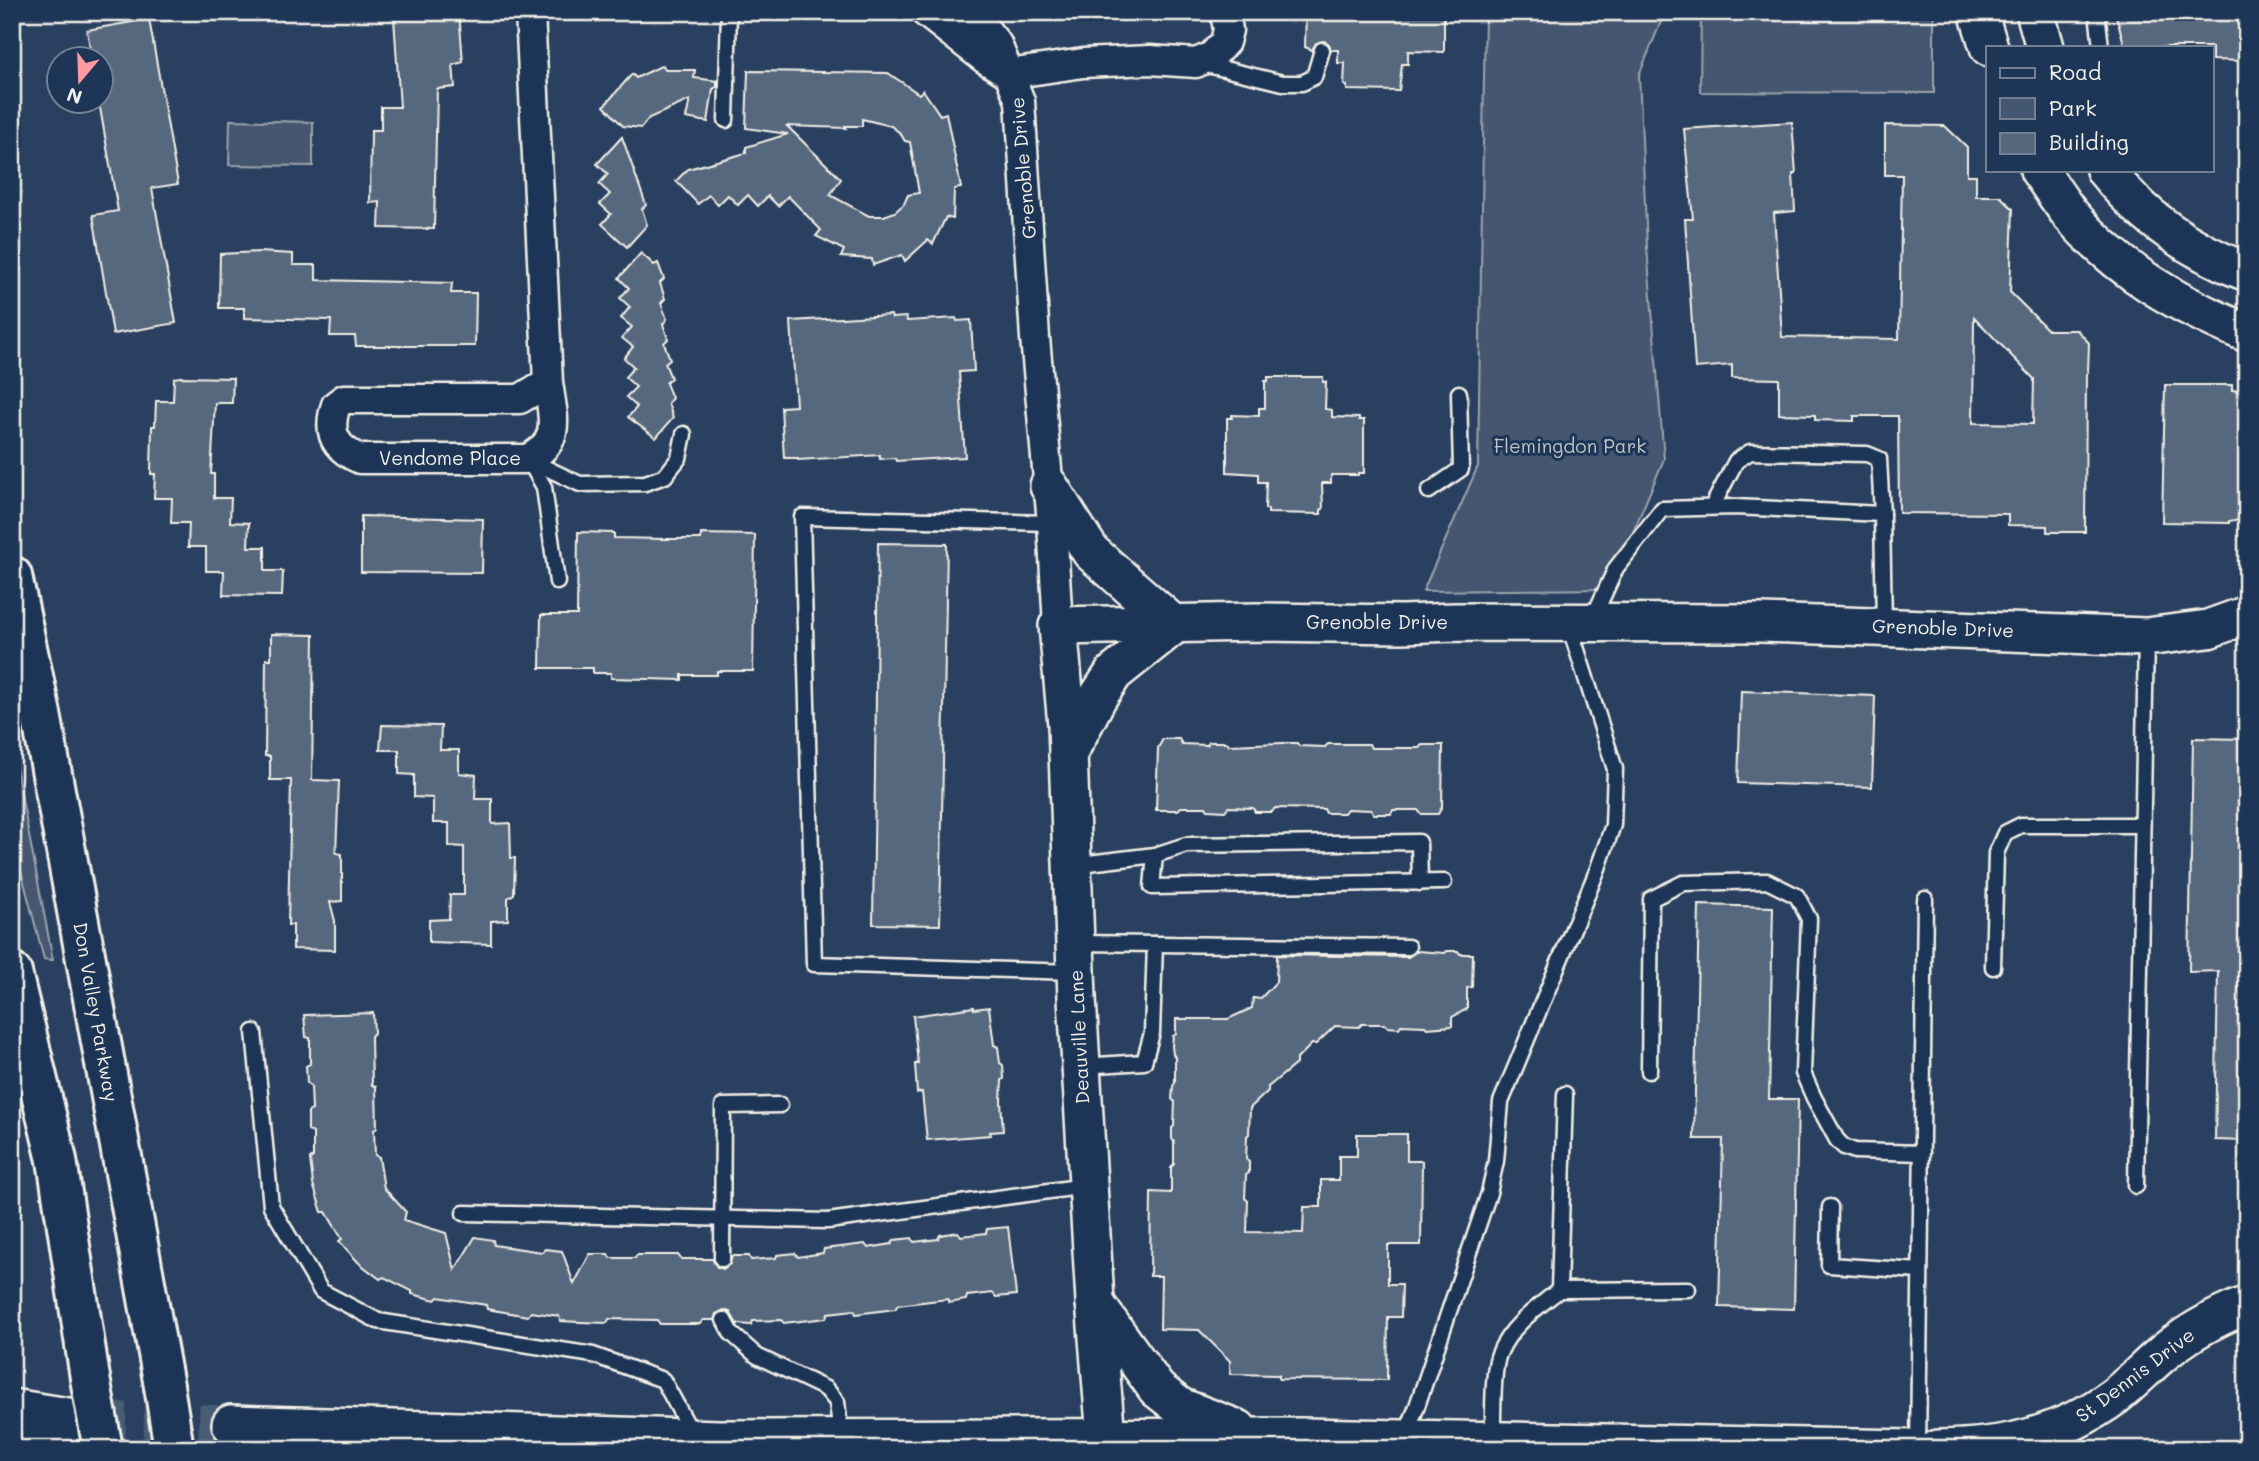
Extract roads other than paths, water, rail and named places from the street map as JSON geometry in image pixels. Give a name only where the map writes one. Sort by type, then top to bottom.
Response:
[{"type":"highway","name":"Don Valley Parkway","points":[[12,576],[44,728],[174,1449]]},
{"type":"highway","points":[[12,973],[57,1160],[103,1449]]},
{"type":"street","name":"Vendome Place","points":[[530,12],[548,382],[554,432],[541,453],[527,459],[360,459],[346,453],[336,443],[332,428],[336,405],[344,399],[520,399],[548,382]]},
{"type":"street","name":"Grenoble Drive","points":[[925,12],[985,59],[1009,74]]},
{"type":"street","points":[[1009,74],[1083,63],[1150,60],[1196,63],[1212,57],[1225,43],[1228,30],[1225,12]]},
{"type":"street","points":[[1978,12],[1989,46]]},
{"type":"street","points":[[2035,12],[2045,46]]},
{"type":"street","name":"Grenoble Drive","points":[[971,13],[996,44],[1020,100],[1035,338],[1059,626],[1255,622],[1762,623],[2146,637],[2244,623]]},
{"type":"street","points":[[2040,172],[2070,213],[2099,245],[2130,272],[2168,297],[2247,333]]},
{"type":"street","points":[[2107,172],[2124,194],[2154,222],[2217,261],[2247,272]]},
{"type":"street","points":[[1049,486],[1091,552],[1174,625],[1114,673],[1098,696],[1068,755]]},
{"type":"street","name":"Deauville Lane","points":[[1059,626],[1068,755],[1081,1066],[1106,1443]]},
{"type":"street","points":[[1095,1301],[1157,1389],[1180,1407],[1237,1429],[1301,1437]]},
{"type":"street","name":"St Dennis Drive","points":[[1938,1449],[2030,1443],[2076,1421],[2126,1387],[2190,1334],[2222,1315],[2247,1305]]},
{"type":"street","points":[[12,1408],[89,1420],[12,1444]]},
{"type":"street","points":[[231,1424],[578,1442],[695,1438],[1106,1443],[1301,1437],[1492,1445],[1911,1449]]},
{"type":"lane","points":[[726,120],[729,12]]},
{"type":"lane","points":[[2097,12],[2101,46]]},
{"type":"lane","points":[[1196,63],[1296,84],[1314,77],[1322,50]]},
{"type":"lane","points":[[1429,491],[1461,469],[1459,393]]},
{"type":"lane","points":[[527,459],[580,484],[645,483],[665,476],[679,458],[684,434]]},
{"type":"lane","points":[[1712,507],[1736,461],[1750,452],[1867,454],[1878,459],[1884,626]]},
{"type":"lane","points":[[527,459],[544,487],[556,582]]},
{"type":"lane","points":[[1404,1440],[1489,1193],[1496,1161],[1501,1102],[1597,871],[1613,825],[1615,769],[1579,623],[1661,509],[1712,507],[1882,514]]},
{"type":"lane","points":[[1052,523],[802,517],[814,964],[1075,957],[1155,944],[1408,947]]},
{"type":"lane","points":[[2136,1186],[2146,637]]},
{"type":"lane","points":[[1993,967],[1996,853],[2005,833],[2021,825],[2142,825]]},
{"type":"lane","points":[[1072,865],[1155,855],[1186,845],[1419,842],[1420,883]]},
{"type":"lane","points":[[1155,855],[1152,887],[1444,882]]},
{"type":"lane","points":[[1649,1071],[1651,899],[1683,883],[1767,881],[1797,896],[1809,919],[1803,1073],[1826,1122],[1844,1147],[1855,1151],[1922,1153]]},
{"type":"lane","points":[[1918,1449],[1926,899]]},
{"type":"lane","points":[[1081,1066],[1144,1062],[1152,1033],[1155,944]]},
{"type":"lane","points":[[254,1032],[271,1206],[321,1291],[378,1321],[593,1355],[663,1380],[695,1438]]},
{"type":"lane","points":[[1559,1290],[1565,1094]]},
{"type":"lane","points":[[722,1259],[723,1106],[780,1105]]},
{"type":"lane","points":[[464,1213],[828,1221],[1088,1186]]},
{"type":"lane","points":[[1830,1206],[1829,1265],[1920,1270]]},
{"type":"lane","points":[[1492,1445],[1498,1355],[1521,1321],[1559,1290],[1688,1289]]},
{"type":"lane","points":[[724,1320],[731,1334],[757,1356],[826,1389],[836,1402],[841,1439]]},
{"type":"tunnel","points":[[89,1420],[231,1424]]},
{"type":"park label","name":"Flemingdon Park","points":[[1570,446]]}]
